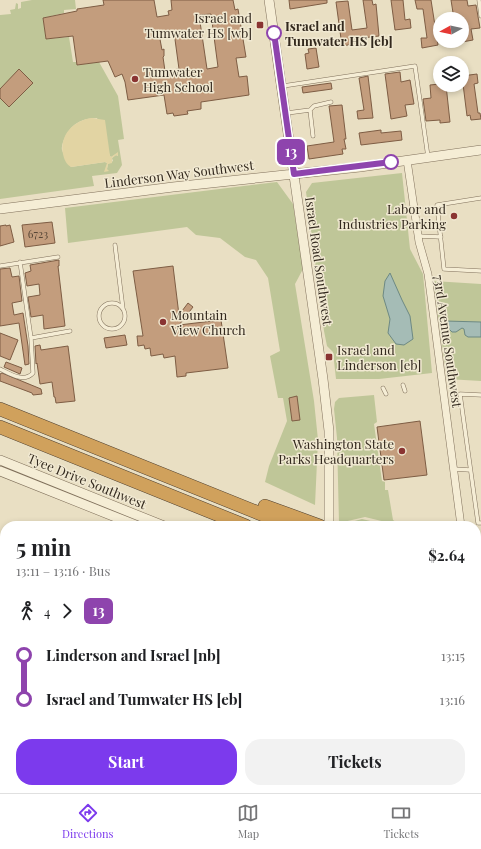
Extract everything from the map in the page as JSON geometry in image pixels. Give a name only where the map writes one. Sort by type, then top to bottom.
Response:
[{"type":"highway","points":[[0,409],[279,521]]},
{"type":"highway","points":[[0,427],[234,521]]},
{"type":"highway","points":[[96,447],[160,467],[306,521]]},
{"type":"street","name":"Israel Road Southwest","points":[[269,0],[286,113],[329,431],[328,521]]},
{"type":"street","name":"Linderson Way Southwest","points":[[0,209],[481,150]]},
{"type":"street","name":"73rd Avenue Southwest","points":[[407,160],[418,236],[428,274],[460,521]]},
{"type":"street","name":"Tyee Drive Southwest","points":[[0,460],[132,513],[139,521]]},
{"type":"street","name":"Tyee Drive Southwest","points":[[0,471],[120,521]]},
{"type":"lane","points":[[479,0],[481,16]]},
{"type":"lane","points":[[282,87],[415,66],[428,157]]},
{"type":"lane","points":[[286,113],[310,110],[314,106],[331,102]]},
{"type":"lane","points":[[310,110],[313,136]]},
{"type":"lane","points":[[481,198],[437,205],[444,269],[481,271]]},
{"type":"lane","points":[[418,236],[441,237]]},
{"type":"lane","points":[[115,245],[125,316],[124,320],[118,327],[106,327],[101,322],[99,314],[102,308],[107,304],[117,304],[123,310]]},
{"type":"lane","points":[[0,266],[58,257]]},
{"type":"lane","points":[[0,369],[21,378],[30,377],[33,373],[31,338],[20,262]]},
{"type":"lane","points":[[31,338],[70,331]]},
{"type":"lane","points":[[403,385],[405,391]]},
{"type":"lane","points":[[382,388],[386,394]]},
{"type":"lane","points":[[478,521],[460,394],[481,395]]},
{"type":"lane","points":[[453,469],[470,470]]},
{"type":"lane","points":[[128,521],[132,513]]},
{"type":"green space","points":[[32,0],[75,0],[76,9],[64,10],[64,13],[43,18],[46,39],[69,37],[73,62],[77,62],[77,65],[99,62],[118,96],[124,139],[118,140],[122,165],[117,173],[92,176],[94,186],[0,199],[0,15],[11,14],[10,10],[15,9],[16,3],[18,4],[18,9],[21,8],[21,2]],"holes":[[[97,118],[111,157],[118,153],[118,156],[116,155],[112,158],[113,161],[108,164],[107,169],[107,163],[105,162],[71,167],[63,152],[62,144],[66,135],[75,124],[83,120]]]},
{"type":"green space","points":[[402,173],[410,249],[423,274],[432,373],[379,379],[336,379],[333,352],[327,346],[324,331],[306,192],[312,183]]},
{"type":"green space","points":[[277,182],[293,204],[303,269],[295,284],[314,401],[318,440],[315,505],[265,482],[269,466],[287,421],[283,398],[278,398],[270,356],[280,351],[268,278],[256,260],[245,257],[220,238],[196,235],[187,227],[68,243],[65,208]]},
{"type":"green space","points":[[433,281],[481,284],[481,381],[447,379]]},
{"type":"green space","points":[[374,395],[377,422],[374,424],[382,481],[385,482],[385,490],[388,490],[393,520],[394,521],[381,521],[365,517],[348,521],[339,521],[337,438],[334,409],[335,402],[339,398]]},
{"type":"green space","points":[[362,519],[370,521],[355,521]]},
{"type":"sand","points":[[92,118],[105,120],[110,156],[111,157],[118,152],[118,156],[116,155],[112,158],[112,163],[108,164],[107,169],[109,171],[104,172],[107,163],[105,162],[71,167],[64,158],[62,147],[63,141],[69,130],[79,122]]},
{"type":"water","points":[[390,273],[410,316],[413,339],[404,345],[396,344],[388,333],[390,319],[383,296],[385,281]]},
{"type":"water","points":[[445,321],[481,322],[481,337],[468,337],[465,335],[464,329],[462,328],[456,332],[452,332]]},
{"type":"building","points":[[103,0],[154,0],[157,17],[169,15],[168,11],[172,10],[171,0],[233,0],[235,10],[238,9],[246,57],[236,58],[239,77],[247,76],[249,95],[201,102],[201,109],[187,111],[188,114],[174,116],[173,113],[167,114],[164,95],[128,100],[122,74],[115,77],[108,61],[77,65],[73,36],[46,39],[43,18],[77,11],[77,9],[104,5]],"holes":[[[211,14],[218,67],[207,69],[199,15]],[[174,32],[179,69],[165,71],[163,57],[164,49],[162,50],[159,34]]]},
{"type":"building","points":[[289,0],[327,0],[327,3],[290,9]]},
{"type":"building","points":[[363,0],[372,0],[373,5],[376,4],[379,36],[353,39],[354,44],[342,46],[336,2],[348,1],[352,30],[367,28]]},
{"type":"building","points":[[391,0],[403,0],[405,20],[410,19],[411,28],[395,30]]},
{"type":"building","points":[[415,0],[431,0],[433,13],[433,46],[422,48],[421,38],[427,38],[423,9],[417,9]]},
{"type":"building","points":[[451,0],[467,0],[468,6],[476,5],[480,28],[471,29],[473,40],[469,41],[469,12],[453,12]]},
{"type":"building","points":[[316,48],[319,67],[307,69],[305,54],[309,53],[308,49]]},
{"type":"building","points":[[19,69],[33,83],[9,107],[0,98],[0,89]]},
{"type":"building","points":[[400,72],[401,82],[410,80],[414,104],[405,105],[407,116],[391,119],[385,74]]},
{"type":"building","points":[[477,74],[478,83],[474,84],[478,113],[480,113],[481,119],[471,120],[470,115],[467,116],[464,92],[469,92],[469,75]]},
{"type":"building","points":[[368,76],[373,118],[358,119],[357,111],[364,110],[359,78]]},
{"type":"building","points":[[331,83],[332,89],[303,93],[302,87]]},
{"type":"building","points":[[430,85],[433,85],[433,92],[447,92],[450,122],[440,123],[440,120],[426,121],[423,99],[431,98]]},
{"type":"building","points":[[342,105],[346,139],[344,139],[346,149],[342,149],[343,154],[309,159],[307,146],[334,142],[329,106]]},
{"type":"building","points":[[381,130],[381,133],[401,131],[402,140],[361,145],[359,133]]},
{"type":"building","points":[[52,222],[55,243],[25,247],[22,225]]},
{"type":"building","points":[[10,225],[14,242],[0,246],[0,226]]},
{"type":"building","points":[[59,260],[58,266],[65,326],[44,329],[43,315],[31,317],[28,297],[40,295],[39,284],[27,286],[25,273],[31,271],[30,265]]},
{"type":"building","name":"Mountain View Church","points":[[173,266],[179,315],[188,303],[193,307],[179,325],[221,320],[228,368],[186,373],[186,376],[177,377],[175,356],[164,358],[163,354],[151,356],[150,348],[145,349],[144,345],[138,346],[137,336],[143,336],[133,271]]},
{"type":"building","points":[[10,268],[12,277],[19,276],[22,301],[12,303],[14,315],[23,313],[29,364],[25,365],[19,323],[0,326],[0,269]]},
{"type":"building","points":[[0,333],[18,340],[10,360],[0,356]]},
{"type":"building","points":[[125,335],[127,345],[106,348],[104,338]]},
{"type":"building","points":[[40,345],[41,350],[68,346],[75,401],[56,403],[52,382],[40,384],[37,363],[36,364],[35,346]]},
{"type":"building","points":[[6,362],[22,368],[20,374],[4,367]]},
{"type":"building","points":[[2,373],[41,389],[42,394],[33,395],[32,393],[0,381],[0,374]]},
{"type":"building","points":[[297,396],[300,420],[292,421],[289,398]]},
{"type":"building","name":"Washington State Parks Headquarters","points":[[420,421],[427,475],[384,480],[377,427]]},
{"type":"bus line","name":"13","points":[[274,33],[294,174],[391,162]]},
{"type":"place","name":"Israel and Tumwater HS [wb]","points":[[260,25]]},
{"type":"place","name":"Israel and Tumwater HS [eb]","points":[[274,33]]},
{"type":"place","name":"Tumwater High School","points":[[135,79]]},
{"type":"place","name":"Labor and Industries Parking","points":[[454,216]]},
{"type":"place","name":"Mountain View Church","points":[[163,322]]},
{"type":"place","name":"Israel and Linderson [eb]","points":[[329,357]]},
{"type":"place","name":"Washington State Parks Headquarters","points":[[402,451]]}]
